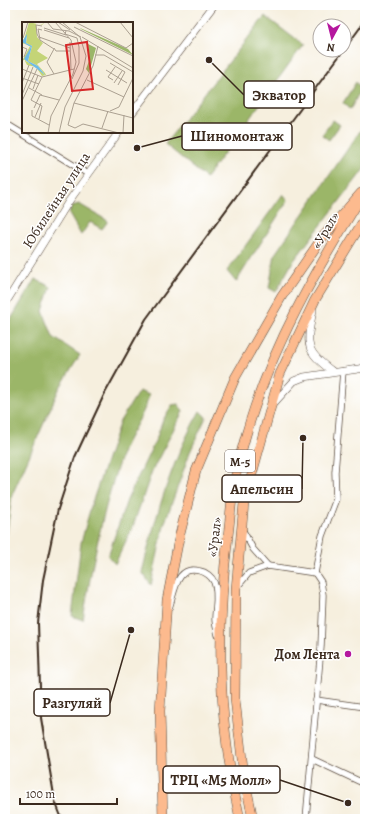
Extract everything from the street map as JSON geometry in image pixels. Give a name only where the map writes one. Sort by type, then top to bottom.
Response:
[{"type":"main road","points":[[163,819],[160,704],[167,600],[179,538],[196,471],[235,378],[282,296],[322,238],[365,188]]},
{"type":"main road","name":"«Урал»","points":[[240,819],[230,767],[221,700],[220,645],[223,577],[233,488],[246,434],[276,354],[307,288],[365,191]]},
{"type":"main road","name":"«Урал»","points":[[253,819],[244,776],[235,699],[236,589],[244,503],[280,374],[315,300],[365,218]]},
{"type":"street","points":[[133,112],[214,5]]},
{"type":"street","points":[[5,123],[88,174]]},
{"type":"street","name":"Юбилейная улица","points":[[5,304],[88,174],[117,133]]},
{"type":"street","points":[[315,300],[307,339],[310,349],[315,357],[332,371]]},
{"type":"street","points":[[271,406],[294,381],[304,377],[332,371],[365,368]]},
{"type":"street","points":[[306,819],[312,759],[323,595],[320,582],[315,573],[322,536],[336,499],[335,472],[343,371]]},
{"type":"street","points":[[242,529],[253,550],[268,566]]},
{"type":"street","points":[[236,589],[249,573],[268,566],[315,573]]},
{"type":"street","points":[[167,614],[174,586],[180,577],[186,571],[194,569],[203,572],[214,582],[216,592],[215,621],[220,645]]},
{"type":"street","points":[[316,700],[365,707]]},
{"type":"street","points":[[312,759],[365,784]]},
{"type":"green space","points":[[265,16],[303,45],[206,178],[165,144]]},
{"type":"green space","points":[[356,82],[361,89],[350,110],[343,103]]},
{"type":"green space","points":[[333,120],[340,125],[329,140],[322,135]]},
{"type":"green space","points":[[365,124],[365,168],[292,263],[276,292],[269,288],[275,254]]},
{"type":"green space","points":[[283,194],[288,200],[236,282],[227,271]]},
{"type":"green space","points":[[79,204],[108,221],[102,229],[90,222],[81,235],[69,214],[72,206]]},
{"type":"green space","points":[[35,279],[51,287],[43,311],[53,337],[80,355],[59,389],[12,495],[5,546],[5,329]]},
{"type":"green space","points":[[139,391],[149,395],[144,411],[124,448],[109,496],[90,578],[83,620],[72,616],[81,543],[91,506],[120,421]]},
{"type":"green space","points":[[178,404],[183,411],[152,471],[133,526],[115,564],[108,556],[127,500],[157,437],[163,420],[172,405]]},
{"type":"green space","points":[[200,411],[206,417],[190,452],[164,525],[151,585],[142,572],[153,530],[165,489],[181,449]]},
{"type":"railway","points":[[62,819],[55,801],[41,718],[38,623],[43,580],[58,509],[75,457],[104,395],[146,319],[365,21]]},
{"type":"place","name":"Экватор","points":[[209,60]]},
{"type":"place","name":"Шиномонтаж","points":[[137,148]]},
{"type":"place","name":"Апельсин","points":[[303,438]]},
{"type":"place","name":"Разгуляй","points":[[131,630]]},
{"type":"place","name":"Дом Лента","points":[[348,654]]},
{"type":"place","name":"ТРЦ «М5 Молл»","points":[[348,803]]}]
